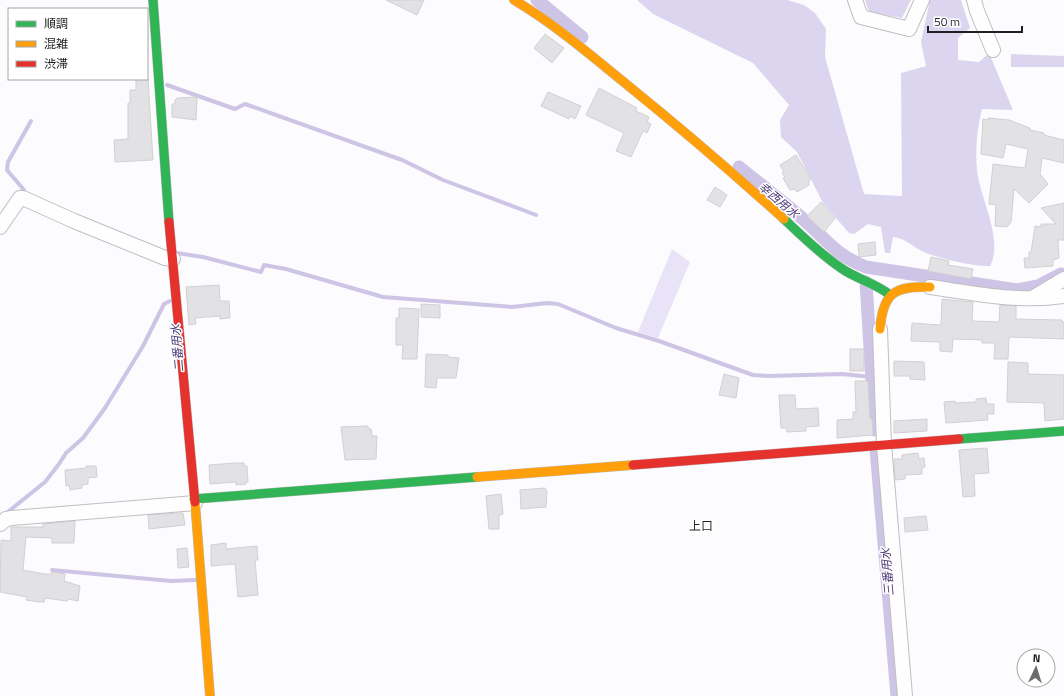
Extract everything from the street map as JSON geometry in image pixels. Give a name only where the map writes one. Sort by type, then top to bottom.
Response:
[{"type":"street","points":[[153,0],[191,503],[210,696]]},
{"type":"street","points":[[514,0],[531,10],[584,49],[720,161],[823,255],[842,269],[883,289],[890,295]]},
{"type":"street","points":[[855,0],[861,17],[909,29],[922,0]]},
{"type":"street","points":[[974,0],[977,12],[993,50]]},
{"type":"street","points":[[0,227],[20,198],[23,198],[74,222],[165,258],[173,259]]},
{"type":"street","points":[[1032,298],[1064,279]]},
{"type":"street","points":[[905,696],[884,445],[880,330],[881,308],[890,295],[907,287],[930,287],[996,296],[1032,298],[1064,296]]},
{"type":"street","points":[[0,524],[6,519],[12,518],[1064,431]]},
{"type":"shaded area","points":[[637,0],[787,0],[804,5],[815,13],[826,29],[825,57],[864,194],[902,196],[901,73],[926,66],[921,42],[929,4],[921,0],[961,0],[970,28],[958,38],[958,60],[979,62],[989,53],[1013,110],[982,109],[978,132],[976,147],[977,170],[993,231],[994,255],[990,266],[966,264],[938,257],[924,252],[901,239],[893,237],[890,253],[885,253],[881,227],[868,224],[854,234],[849,233],[823,203],[797,152],[781,137],[780,120],[789,105],[753,63],[653,14]]},
{"type":"shaded area","points":[[865,0],[911,0],[902,18],[869,12]]},
{"type":"shaded area","points":[[1011,54],[1064,56],[1064,67],[1011,67]]},
{"type":"shaded area","points":[[672,249],[690,262],[658,338],[638,332]]},
{"type":"building","points":[[386,0],[424,0],[417,15]]},
{"type":"building","points":[[545,34],[564,48],[552,63],[534,48]]},
{"type":"building","points":[[148,79],[153,160],[115,162],[114,140],[128,139],[128,103],[130,103],[130,90],[136,90],[136,80]]},
{"type":"building","points":[[599,88],[637,108],[636,111],[649,117],[647,122],[651,124],[647,133],[643,131],[631,157],[616,151],[624,133],[586,115]]},
{"type":"building","points":[[548,92],[581,106],[575,119],[570,116],[569,119],[541,106]]},
{"type":"building","points":[[177,98],[197,98],[196,120],[172,117],[172,104],[175,104],[175,100]]},
{"type":"building","points":[[988,118],[1009,120],[1030,128],[1030,130],[1064,140],[1064,163],[1042,158],[1040,174],[1048,184],[1029,203],[1014,189],[1011,222],[1007,227],[995,226],[996,205],[989,204],[993,164],[1025,168],[1028,149],[1006,144],[1003,158],[981,154],[983,119],[988,120]]},
{"type":"building","points":[[796,155],[811,179],[809,180],[809,185],[797,192],[795,189],[790,190],[783,178],[785,177],[782,173],[784,172],[780,165]]},
{"type":"building","points":[[715,187],[727,195],[720,207],[707,200]]},
{"type":"building","points":[[821,202],[835,218],[824,232],[807,216]]},
{"type":"building","points":[[1064,203],[1064,240],[1058,240],[1059,258],[1053,260],[1053,266],[1025,268],[1024,258],[1029,258],[1035,226],[1041,227],[1041,224],[1056,224],[1041,208]]},
{"type":"building","points":[[875,242],[876,255],[859,257],[858,244]]},
{"type":"building","points":[[931,257],[949,261],[948,265],[973,269],[971,279],[928,271]]},
{"type":"building","points":[[219,285],[220,301],[229,301],[230,318],[220,319],[220,316],[195,318],[196,324],[189,325],[186,287]]},
{"type":"building","points":[[942,299],[973,302],[972,321],[999,322],[1000,305],[1016,306],[1016,319],[1062,320],[1062,322],[1064,322],[1064,339],[1009,337],[1008,359],[994,359],[995,343],[982,343],[982,340],[953,339],[952,352],[940,351],[940,342],[911,341],[912,323],[941,325]]},
{"type":"building","points":[[421,304],[440,305],[440,318],[421,317]]},
{"type":"building","points":[[399,308],[419,309],[417,359],[402,359],[403,345],[396,345],[396,318],[399,318]]},
{"type":"building","points":[[850,349],[864,349],[864,371],[850,371]]},
{"type":"building","points":[[426,354],[448,355],[448,357],[459,358],[456,378],[437,378],[436,388],[425,387]]},
{"type":"building","points":[[894,361],[924,362],[925,380],[910,379],[910,376],[894,376]]},
{"type":"building","points":[[1008,362],[1028,363],[1028,374],[1064,375],[1064,419],[1045,421],[1044,403],[1007,402]]},
{"type":"building","points":[[724,374],[739,378],[736,398],[719,395]]},
{"type":"building","points":[[855,381],[868,381],[870,419],[872,419],[873,435],[837,438],[837,420],[853,419],[853,412],[856,412]]},
{"type":"building","points":[[779,395],[795,395],[796,409],[818,408],[819,426],[806,427],[806,431],[787,432],[786,428],[781,428]]},
{"type":"building","points":[[986,398],[987,404],[994,404],[994,414],[987,414],[988,420],[946,423],[944,402],[976,402],[976,399]]},
{"type":"building","points":[[927,419],[927,431],[894,433],[894,421]]},
{"type":"building","points":[[368,426],[368,428],[371,429],[372,436],[377,436],[376,459],[345,460],[341,427]]},
{"type":"building","points":[[987,448],[989,473],[974,474],[975,496],[963,497],[959,450]]},
{"type":"building","points":[[918,453],[919,459],[924,458],[925,467],[922,468],[922,474],[905,475],[905,479],[895,480],[894,459],[902,459],[902,455]]},
{"type":"building","points":[[244,463],[244,466],[247,466],[248,482],[245,482],[246,484],[236,485],[236,482],[210,484],[209,465]]},
{"type":"building","points":[[86,466],[96,466],[97,477],[88,478],[88,484],[82,485],[82,488],[70,490],[69,485],[66,486],[65,470],[87,468]]},
{"type":"building","points":[[545,488],[547,491],[546,507],[521,509],[520,490]]},
{"type":"building","points":[[501,494],[503,514],[499,515],[499,529],[489,529],[486,496]]},
{"type":"building","points":[[183,513],[185,525],[149,529],[148,515]]},
{"type":"building","points":[[926,516],[928,530],[905,532],[904,518]]},
{"type":"building","points":[[75,521],[74,543],[52,543],[52,538],[26,537],[23,570],[45,574],[52,574],[52,572],[65,574],[64,581],[80,586],[78,601],[45,598],[44,602],[39,602],[26,600],[27,597],[0,592],[1,540],[11,541],[11,527],[43,527],[43,524]]},
{"type":"building","points":[[226,543],[226,549],[257,546],[258,560],[255,560],[258,595],[238,597],[235,564],[211,566],[211,545]]},
{"type":"building","points":[[187,548],[189,567],[178,568],[177,549]]},
{"type":"waterway","name":"幸西用水","points":[[537,0],[582,37]]},
{"type":"waterway","points":[[167,85],[235,109],[245,104],[402,160],[443,180],[536,215]]},
{"type":"waterway","points":[[23,194],[24,190],[7,170],[8,162],[31,121]]},
{"type":"waterway","name":"幸西用水","points":[[739,167],[803,219],[838,252],[866,267],[1017,290],[1038,286],[1061,274]]},
{"type":"waterway","points":[[177,253],[203,257],[261,272],[264,265],[286,269],[383,297],[512,307],[547,303],[558,304],[616,328],[659,341],[753,375],[842,374],[872,377]]},
{"type":"waterway","name":"三番用水","points":[[866,282],[875,430]]},
{"type":"waterway","points":[[4,515],[45,482],[66,453],[83,438],[105,408],[143,346],[164,304],[170,301]]},
{"type":"waterway","name":"三番用水","points":[[876,449],[897,696]]},
{"type":"waterway","points":[[52,570],[171,581],[196,580]]},
{"type":"traffic: fast","points":[[153,0],[169,222]]},
{"type":"traffic: fast","points":[[784,219],[811,245],[833,263],[847,272],[879,287],[890,295]]},
{"type":"traffic: fast","points":[[959,439],[1064,431]]},
{"type":"traffic: fast","points":[[194,499],[477,477]]},
{"type":"traffic: slow","points":[[514,0],[545,20],[588,53],[689,136],[784,219]]},
{"type":"traffic: slow","points":[[880,329],[884,307],[888,299],[893,294],[908,288],[930,287]]},
{"type":"traffic: slow","points":[[477,477],[633,465]]},
{"type":"traffic: slow","points":[[195,502],[210,696]]},
{"type":"traffic: jam","points":[[169,222],[195,502]]},
{"type":"traffic: jam","points":[[633,465],[959,439]]},
{"type":"district","name":"上口","points":[[701,525]]},
{"type":"water label","name":"二番用水","points":[[177,348]]}]
